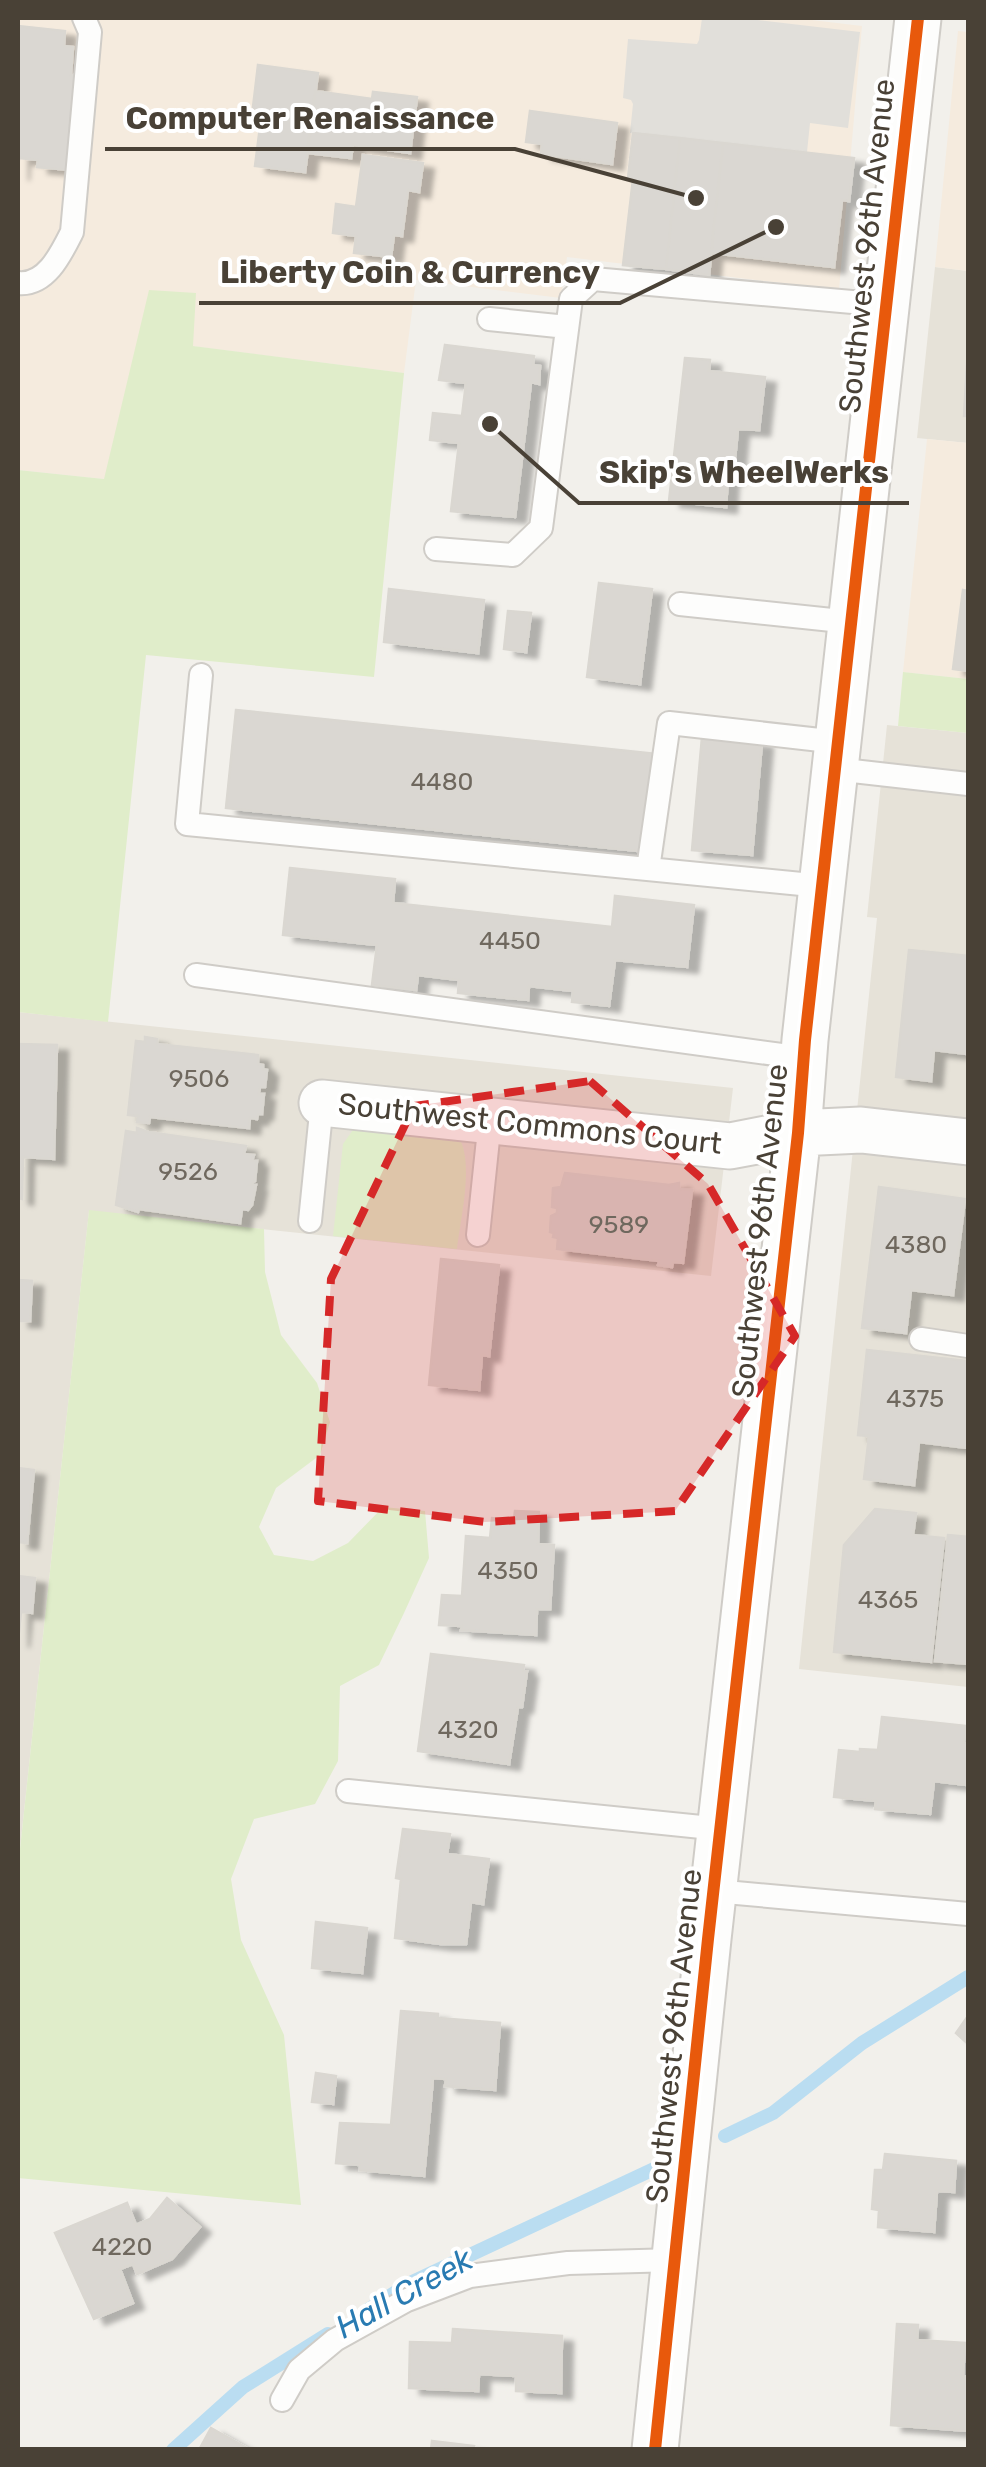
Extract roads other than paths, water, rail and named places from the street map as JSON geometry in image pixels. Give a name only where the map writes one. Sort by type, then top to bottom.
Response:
[{"type":"street","name":"Southwest 96th Avenue","points":[[662,2449],[675,2260],[918,18]]},
{"type":"street","name":"Southwest Commons Court","points":[[322,1102],[730,1146],[798,1132],[861,1130],[968,1142]]},
{"type":"lane","points":[[18,283],[26,284],[43,275],[57,261],[72,232],[90,32],[84,18]]},
{"type":"lane","points":[[436,548],[513,555],[540,528],[571,299],[593,279],[886,306]]},
{"type":"lane","points":[[489,318],[567,327]]},
{"type":"lane","points":[[680,604],[851,622]]},
{"type":"lane","points":[[201,675],[187,824],[822,886]]},
{"type":"lane","points":[[648,869],[669,723],[968,784]]},
{"type":"lane","points":[[196,975],[804,1058]]},
{"type":"lane","points":[[310,1221],[322,1102]]},
{"type":"lane","points":[[478,1235],[490,1120]]},
{"type":"lane","points":[[921,1339],[968,1346]]},
{"type":"lane","points":[[348,1791],[721,1829]]},
{"type":"lane","points":[[714,1891],[968,1914]]},
{"type":"lane","points":[[282,2400],[299,2370],[335,2340],[407,2300],[470,2276],[568,2263],[675,2260]]},
{"type":"waterway","name":"Hall Creek","points":[[725,2136],[773,2113],[862,2043],[968,1977]]},
{"type":"waterway","name":"Hall Creek","points":[[368,2310],[410,2283],[656,2168]]},
{"type":"waterway","name":"Hall Creek","points":[[173,2450],[243,2387],[328,2334]]},
{"type":"place","name":"Computer Renaissance","points":[[696,198]]},
{"type":"place","name":"Liberty Coin & Currency","points":[[776,227]]},
{"type":"place","name":"Skip's WheelWerks","points":[[490,424]]}]
